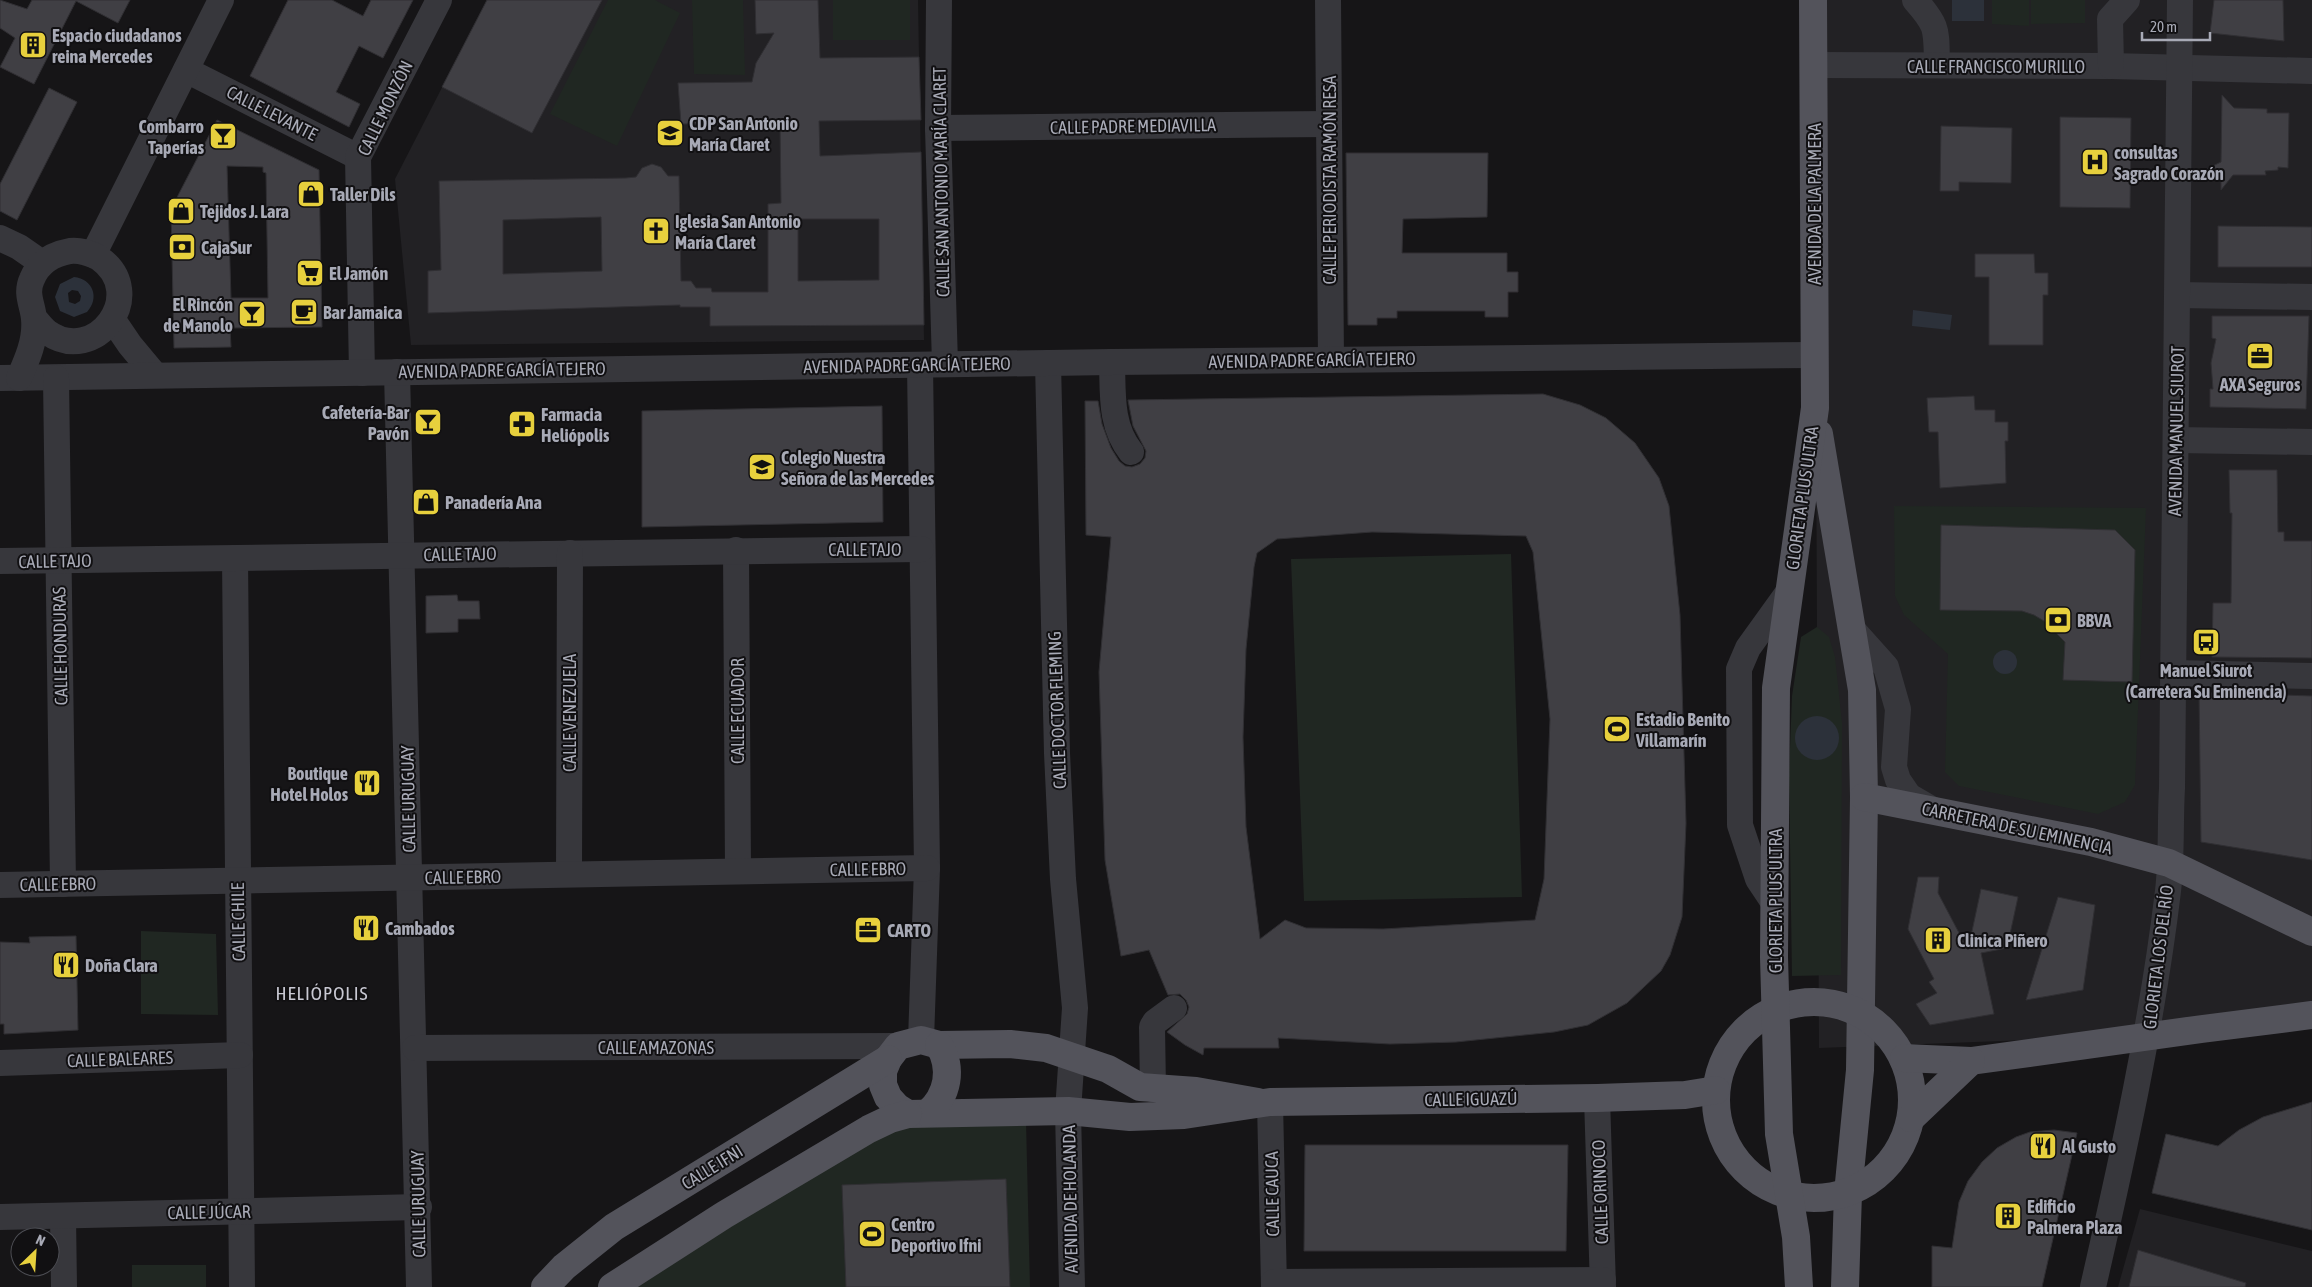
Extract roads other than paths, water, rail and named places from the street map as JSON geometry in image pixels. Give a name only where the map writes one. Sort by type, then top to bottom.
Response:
[{"type":"main road","name":"AVENIDA DE LA PALMERA","points":[[1813,0],[1815,408]]},
{"type":"main road","name":"GLORIETA PLUS ULTRA","points":[[1799,1287],[1799,1259],[1779,1134],[1774,904],[1776,688],[1815,408]]},
{"type":"main road","name":"GLORIETA PLUS ULTRA","points":[[1815,408],[1862,690],[1864,797],[1860,1070],[1848,1193],[1845,1287]]},
{"type":"main road","name":"CARRETERA DE SU EMINENCIA","points":[[1864,797],[2091,842],[2169,863]]},
{"type":"main road","name":"GLORIETA LOS DEL RÍO","points":[[2169,863],[2312,932]]},
{"type":"main road","points":[[1803,1002],[1832,1003],[1860,1013],[1883,1029],[1904,1058],[1913,1107],[1907,1135],[1893,1160],[1873,1180],[1848,1193],[1819,1199],[1789,1196],[1764,1185],[1742,1167],[1726,1145],[1717,1118],[1716,1090],[1722,1065],[1734,1042],[1752,1022],[1775,1009],[1803,1002]]},
{"type":"main road","name":"GLORIETA LOS DEL RÍO","points":[[2146,1037],[2312,1015]]},
{"type":"main road","points":[[1904,1058],[1971,1061],[2146,1037]]},
{"type":"main road","name":"CALLE IGUAZÚ","points":[[911,1047],[1010,1044],[1046,1048],[1108,1069],[1140,1087],[1154,1090],[1196,1091],[1264,1102]]},
{"type":"main road","points":[[612,1287],[724,1215],[869,1129],[890,1119],[918,1113],[942,1098],[946,1085],[946,1063],[911,1047],[882,1078],[884,1091],[892,1103],[918,1113]]},
{"type":"main road","name":"CALLE IFNI","points":[[545,1287],[564,1267],[614,1227],[911,1047]]},
{"type":"main road","points":[[1911,1118],[1971,1061]]},
{"type":"main road","name":"CALLE IGUAZÚ","points":[[918,1113],[1068,1112],[1130,1117],[1184,1115],[1264,1102],[1598,1098],[1685,1095],[1716,1090]]},
{"type":"main road","points":[[1685,1095],[1717,1118]]},
{"type":"street","points":[[93,254],[221,0]]},
{"type":"street","name":"CALLE MONZÓN","points":[[362,372],[358,157],[439,0]]},
{"type":"street","name":"CALLE SAN ANTONIO MARÍA CLARET","points":[[932,364],[939,0]]},
{"type":"street","name":"CALLE PERIODISTA RAMÓN RESA","points":[[1328,0],[1331,360]]},
{"type":"street","points":[[1915,0],[1931,18],[1937,31],[1937,65]]},
{"type":"street","points":[[2111,66],[2110,19],[2127,0]]},
{"type":"street","name":"AVENIDA MANUEL SIUROT","points":[[2169,863],[2176,440],[2180,0]]},
{"type":"street","name":"CALLE FRANCISCO MURILLO","points":[[1813,65],[2111,66],[2312,71]]},
{"type":"street","name":"CALLE LEVANTE","points":[[186,70],[358,157]]},
{"type":"street","name":"CALLE PADRE MEDIAVILLA","points":[[938,128],[1329,124]]},
{"type":"street","points":[[0,238],[19,247],[42,264]]},
{"type":"street","points":[[9,378],[29,356],[34,318],[28,299],[31,280],[42,264],[57,253],[75,250],[93,254],[106,263],[115,276],[119,290],[118,306],[113,320],[100,334],[82,340],[64,340],[47,332],[34,318]]},
{"type":"street","points":[[2177,295],[2312,296]]},
{"type":"street","points":[[113,320],[130,345],[155,375]]},
{"type":"street","name":"AVENIDA PADRE GARCÍA TEJERO","points":[[9,378],[932,364],[1815,355]]},
{"type":"street","points":[[1112,362],[1116,427],[1122,441],[1131,452]]},
{"type":"street","name":"CALLE DOCTOR FLEMING","points":[[1048,363],[1058,772],[1063,879],[1075,1008],[1068,1112]]},
{"type":"street","points":[[911,1047],[927,868],[921,549],[932,364]]},
{"type":"street","name":"CALLE URUGUAY","points":[[397,372],[419,1207],[419,1287]]},
{"type":"street","name":"CALLE HONDURAS","points":[[56,378],[64,884]]},
{"type":"street","points":[[2176,440],[2312,442]]},
{"type":"street","name":"CALLE TAJO","points":[[0,562],[570,552],[921,549]]},
{"type":"street","name":"CALLE ECUADOR","points":[[736,550],[738,871]]},
{"type":"street","name":"CALLE VENEZUELA","points":[[569,874],[570,552]]},
{"type":"street","name":"CALLE CHILE","points":[[235,558],[242,1287]]},
{"type":"street","points":[[1774,904],[1758,879],[1740,824],[1739,669],[1748,648],[1789,591]]},
{"type":"street","points":[[1852,629],[1886,667],[1898,709],[1894,767],[1898,780],[1909,796],[1933,810]]},
{"type":"street","points":[[2173,673],[2312,676]]},
{"type":"street","points":[[1864,797],[1894,767]]},
{"type":"street","name":"GLORIETA LOS DEL RÍO","points":[[2146,1037],[2168,889],[2169,863]]},
{"type":"street","name":"CALLE EBRO","points":[[0,886],[927,868]]},
{"type":"street","points":[[1154,1090],[1152,1027],[1155,1022],[1174,1008]]},
{"type":"street","points":[[2093,1287],[2131,1118],[2146,1037]]},
{"type":"street","name":"CALLE AMAZONAS","points":[[415,1048],[911,1047]]},
{"type":"street","name":"CALLE BALEARES","points":[[0,1063],[240,1056]]},
{"type":"street","name":"CALLE ORINOCO","points":[[1598,1098],[1603,1284]]},
{"type":"street","name":"CALLE CAUCA","points":[[1264,1102],[1274,1284]]},
{"type":"street","name":"AVENIDA DE HOLANDA","points":[[1068,1112],[1072,1287]]},
{"type":"street","name":"CALLE JÚCAR","points":[[0,1217],[419,1207]]},
{"type":"street","points":[[62,1216],[64,1287]]},
{"type":"street","points":[[1274,1284],[1603,1284]]},
{"type":"place","name":"Espacio ciudadanos reina Mercedes","points":[[33,45]]},
{"type":"place","name":"CDP San Antonio María Claret","points":[[670,133]]},
{"type":"place","name":"Combarro Taperías","points":[[223,136]]},
{"type":"place","name":"consultas Sagrado Corazón","points":[[2095,162]]},
{"type":"place","name":"Taller Dils","points":[[311,194]]},
{"type":"place","name":"Tejidos J. Lara","points":[[181,211]]},
{"type":"place","name":"Iglesia San Antonio María Claret","points":[[656,231]]},
{"type":"place","name":"CajaSur","points":[[182,247]]},
{"type":"place","name":"El Jamón","points":[[310,273]]},
{"type":"place","name":"Bar Jamaica","points":[[304,312]]},
{"type":"place","name":"El Rincón de Manolo","points":[[252,314]]},
{"type":"place","name":"AXA Seguros","points":[[2260,356]]},
{"type":"place","name":"Cafetería-Bar Pavón","points":[[428,422]]},
{"type":"place","name":"Farmacia Heliópolis","points":[[522,424]]},
{"type":"place","name":"Colegio Nuestra Señora de las Mercedes","points":[[762,467]]},
{"type":"place","name":"Panadería Ana","points":[[426,502]]},
{"type":"place","name":"BBVA","points":[[2058,620]]},
{"type":"place","name":"Manuel Siurot (Carretera Su Eminencia)","points":[[2206,642]]},
{"type":"place","name":"Estadio Benito Villamarín","points":[[1617,729]]},
{"type":"place","name":"Boutique Hotel Holos","points":[[367,783]]},
{"type":"place","name":"Cambados","points":[[366,928]]},
{"type":"place","name":"CARTO","points":[[868,930]]},
{"type":"place","name":"Clinica Piñero","points":[[1938,940]]},
{"type":"place","name":"Doña Clara","points":[[66,965]]},
{"type":"place","name":"Al Gusto","points":[[2043,1146]]},
{"type":"place","name":"Edificio Palmera Plaza","points":[[2008,1216]]},
{"type":"place","name":"Centro Deportivo Ifni","points":[[872,1234]]},
{"type":"district","name":"HELIÓPOLIS","points":[[322,993]]}]
